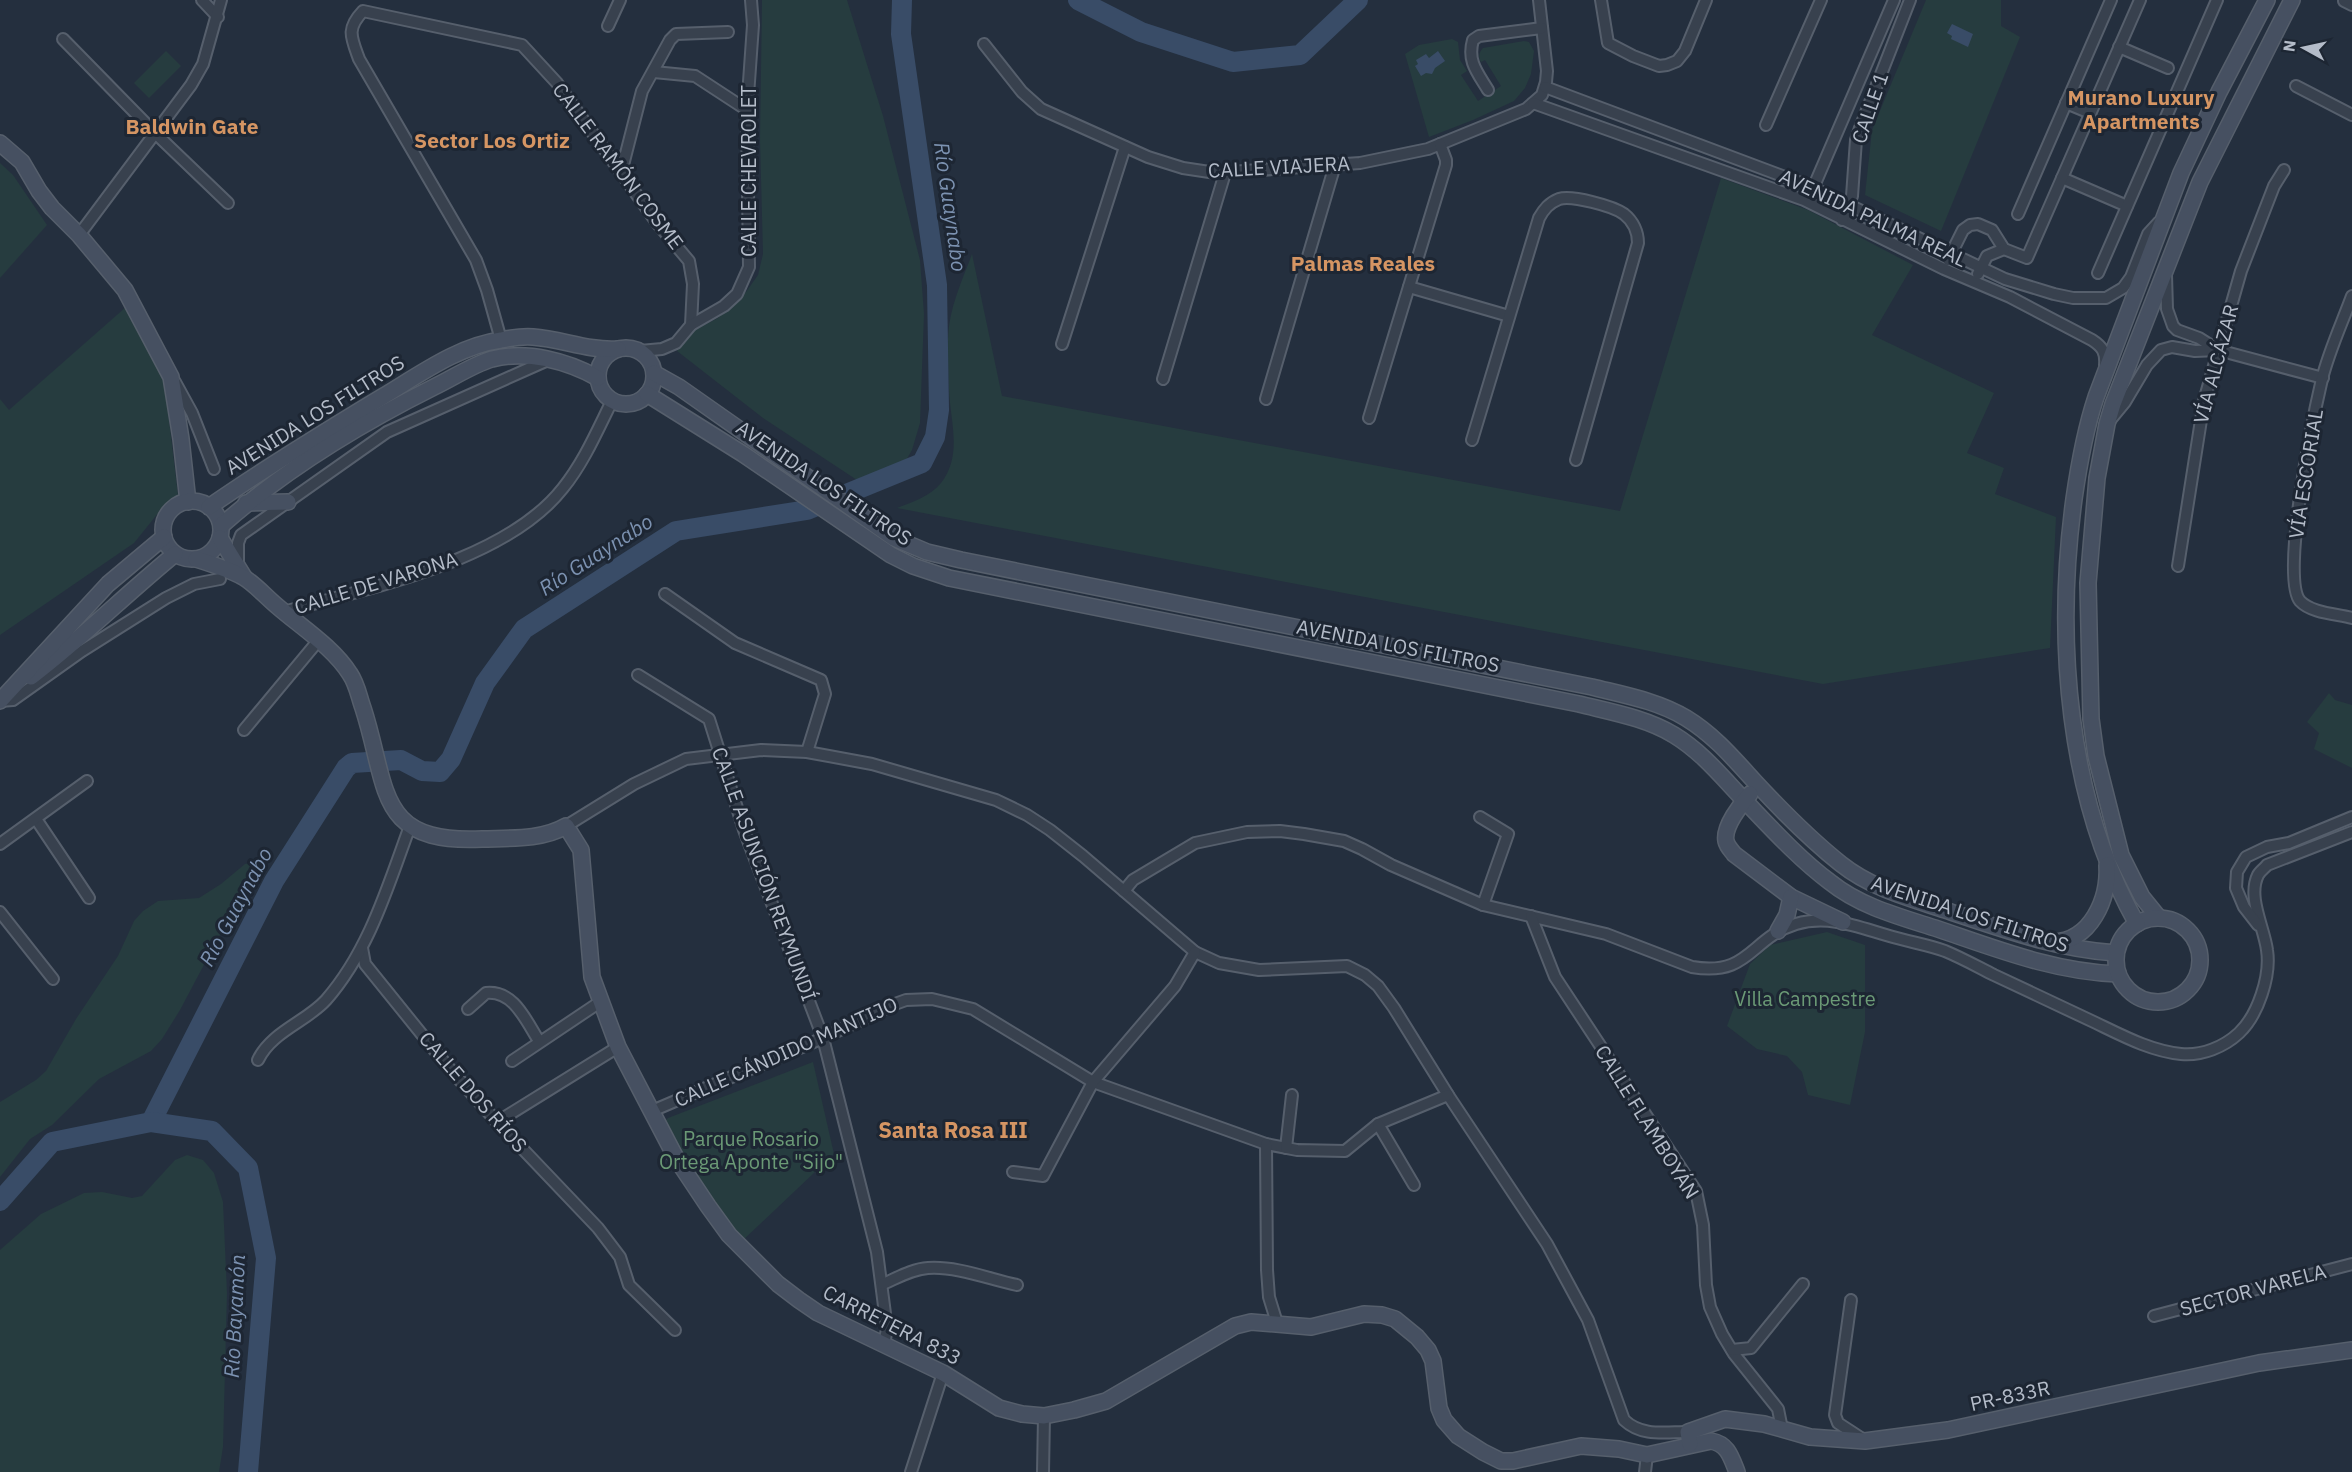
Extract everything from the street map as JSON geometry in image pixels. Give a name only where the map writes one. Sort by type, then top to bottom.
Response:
[{"type":"main road","points":[[2047,942],[2072,938],[2094,920],[2106,886],[2105,857],[2090,805],[2073,728],[2067,642],[2070,531],[2080,459],[2089,418],[2181,173],[2218,92],[2266,0]]},
{"type":"main road","points":[[2159,918],[2142,897],[2121,855],[2096,756],[2091,719],[2088,583],[2097,478],[2107,424],[2200,182],[2292,0]]},
{"type":"main road","points":[[0,143],[22,162],[39,191],[125,290],[171,377],[188,502]]},
{"type":"main road","name":"AVENIDA LOS FILTROS","points":[[209,507],[309,441],[467,349],[501,340],[535,337],[601,350],[618,348]]},
{"type":"main road","points":[[618,348],[640,351],[649,361],[654,373],[651,390],[634,404],[622,405],[612,401],[604,394],[598,378],[601,362],[618,348]]},
{"type":"main road","name":"AVENIDA LOS FILTROS","points":[[220,532],[246,503],[276,480],[372,420],[493,359],[532,357],[548,359],[566,363],[598,378]]},
{"type":"main road","name":"AVENIDA LOS FILTROS","points":[[654,373],[679,387],[874,525],[904,543],[927,552],[961,560],[1592,687],[1665,707],[1687,718],[1719,742],[1758,785],[1829,854],[1863,878],[1888,891],[2047,942],[2083,950],[2116,952]]},
{"type":"main road","name":"AVENIDA LOS FILTROS","points":[[647,394],[743,454],[891,555],[913,566],[949,578],[1556,699],[1627,716],[1674,735],[1706,759],[1744,801],[1831,883],[1868,905],[2045,964],[2079,971],[2118,974]]},
{"type":"main road","points":[[241,572],[196,559],[185,559],[175,554],[164,537],[164,523],[169,513],[177,506],[188,502],[199,502],[209,507],[217,516],[220,532],[241,572],[318,640],[349,673],[368,723],[387,795],[402,819],[410,826],[435,837],[465,839],[548,835],[566,826]]},
{"type":"main road","points":[[246,503],[288,502]]},
{"type":"main road","points":[[196,559],[210,553],[215,548],[220,532]]},
{"type":"main road","points":[[0,701],[108,584],[164,537]]},
{"type":"main road","points":[[0,701],[66,650],[127,593],[175,554]]},
{"type":"main road","points":[[1758,785],[1744,801],[1728,828],[1726,835],[1728,846],[1734,854],[1791,897],[1843,922]]},
{"type":"main road","name":"CARRETERA 833","points":[[566,826],[581,850],[589,962],[600,1002],[618,1047],[676,1158],[729,1235],[778,1284],[818,1313],[943,1373],[999,1408],[1022,1414],[1044,1416],[1106,1401],[1235,1326],[1251,1322],[1311,1327],[1365,1314],[1382,1315],[1395,1319],[1417,1337],[1428,1350],[1433,1361],[1439,1408],[1444,1420],[1458,1436],[1501,1461],[1513,1461],[1581,1446],[1619,1449],[1647,1455],[1689,1438],[1719,1442],[1726,1447],[1737,1472]]},
{"type":"main road","points":[[2105,857],[2137,924]]},
{"type":"main road","points":[[1778,932],[1787,915],[1791,897]]},
{"type":"main road","points":[[2159,918],[2180,924],[2192,936],[2199,951],[2199,967],[2193,983],[2182,995],[2167,1002],[2151,1002],[2135,996],[2123,985],[2118,974],[2116,952],[2122,938],[2137,924],[2148,919],[2159,918]]},
{"type":"main road","name":"PR-833R","points":[[1689,1438],[1725,1419],[1764,1424],[1810,1437],[1865,1441],[1948,1430],[2259,1363],[2352,1350]]},
{"type":"street","points":[[202,0],[218,17]]},
{"type":"street","points":[[79,235],[195,78],[203,64],[221,0]]},
{"type":"street","points":[[608,26],[620,0]]},
{"type":"street","name":"CALLE CHEVROLET","points":[[640,351],[662,349],[676,343],[691,325],[724,306],[737,294],[749,267],[747,110],[753,25],[751,0]]},
{"type":"street","points":[[1533,104],[1545,87],[1547,70],[1539,0]]},
{"type":"street","points":[[1601,0],[1608,43],[1659,66],[1677,61],[1684,51],[1706,0]]},
{"type":"street","points":[[1766,125],[1821,0]]},
{"type":"street","name":"CALLE 1","points":[[1807,202],[1894,0]]},
{"type":"street","name":"CALLE 1","points":[[1842,220],[1852,196],[1856,140],[1910,0]]},
{"type":"street","points":[[2018,214],[2111,0]]},
{"type":"street","points":[[1944,268],[1964,230],[1970,225],[1992,230],[2004,249],[2027,258],[2140,0]]},
{"type":"street","points":[[2098,273],[2217,0]]},
{"type":"street","name":"CALLE RAMÓN COSME","points":[[501,340],[476,260],[359,59],[351,36],[351,28],[363,11],[522,45],[556,83],[657,223],[688,261],[693,284],[691,325]]},
{"type":"street","points":[[1488,90],[1471,62],[1473,40],[1479,36],[1542,28]]},
{"type":"street","points":[[621,173],[642,91],[670,40],[676,34],[728,32]]},
{"type":"street","points":[[63,39],[155,133],[228,203]]},
{"type":"street","name":"CALLE VIAJERA","points":[[984,44],[1031,101],[1068,122],[1125,147],[1172,165],[1197,171],[1225,173],[1335,165],[1393,158],[1440,144],[1497,122],[1533,104]]},
{"type":"street","points":[[2119,47],[2168,68]]},
{"type":"street","points":[[654,72],[695,76],[747,110]]},
{"type":"street","points":[[2296,86],[2352,115]]},
{"type":"street","name":"AVENIDA PALMA REAL","points":[[1545,87],[1813,188],[2013,283],[2073,298],[2106,298],[2123,288],[2131,276],[2148,234],[2165,214]]},
{"type":"street","points":[[2066,103],[2090,113]]},
{"type":"street","name":"AVENIDA PALMA REAL","points":[[1533,104],[1807,202],[2010,297],[2099,344],[2106,354],[2105,374]]},
{"type":"street","points":[[1370,418],[1446,165],[1440,144]]},
{"type":"street","points":[[1062,344],[1125,147]]},
{"type":"street","points":[[1266,399],[1335,165]]},
{"type":"street","name":"VÍA ALCÁZAR","points":[[2178,566],[2200,422],[2218,350],[2241,271],[2274,186],[2284,170]]},
{"type":"street","points":[[1163,379],[1225,173]]},
{"type":"street","points":[[2062,178],[2127,206]]},
{"type":"street","points":[[1472,440],[1539,218],[1547,207],[1559,200],[1575,198],[1620,212],[1629,219],[1638,237],[1638,251],[1576,460]]},
{"type":"street","points":[[1974,282],[1987,256],[2004,249]]},
{"type":"street","points":[[2165,269],[2167,309],[2173,326],[2177,330],[2199,338],[2218,350],[2322,378]]},
{"type":"street","points":[[1409,287],[1509,316]]},
{"type":"street","name":"VÍA ESCORIAL","points":[[2352,296],[2322,378],[2302,486],[2292,567],[2300,600],[2313,608],[2352,618]]},
{"type":"street","points":[[2107,424],[2125,402],[2147,365],[2161,350],[2172,347],[2195,351],[2218,350]]},
{"type":"street","points":[[241,572],[238,543],[241,535],[387,432],[548,359]]},
{"type":"street","points":[[171,377],[192,413],[214,469]]},
{"type":"street","name":"CALLE DE VARONA","points":[[284,612],[430,570],[485,547],[526,523],[562,489],[587,452],[612,401]]},
{"type":"street","points":[[0,701],[13,700],[82,651],[166,598],[194,584],[220,579]]},
{"type":"street","points":[[665,594],[735,643],[821,680],[825,694],[807,752]]},
{"type":"street","points":[[244,730],[318,640]]},
{"type":"street","name":"CALLE ASUNCIÓN REYMUNDÍ","points":[[638,675],[709,719],[744,830],[823,1038],[877,1252],[883,1284],[887,1329],[884,1344]]},
{"type":"street","points":[[566,826],[633,784],[686,759],[761,750],[807,752],[882,766],[996,800],[1050,830],[1195,952],[1219,963],[1239,968],[1277,970],[1347,966],[1365,975],[1378,986],[1394,1008],[1448,1095],[1547,1244],[1588,1320],[1624,1420],[1642,1432],[1689,1438]]},
{"type":"street","points":[[0,844],[87,781]]},
{"type":"street","points":[[1480,817],[1508,834],[1483,905]]},
{"type":"street","points":[[2262,930],[2244,907],[2236,888],[2237,872],[2246,857],[2266,847],[2289,843],[2352,817]]},
{"type":"street","points":[[36,819],[88,898]]},
{"type":"street","points":[[258,1060],[264,1048],[325,1001],[362,948],[410,826]]},
{"type":"street","points":[[1124,891],[1133,880],[1195,843],[1248,832],[1280,831],[1344,841],[1391,865],[1483,905],[1606,934],[1692,967],[1707,970],[1720,970],[1735,965],[1778,932],[1805,922],[1843,922],[1944,951],[2129,1039],[2182,1054],[2203,1053],[2227,1044],[2241,1032],[2252,1015],[2267,975],[2267,949],[2256,909],[2255,891],[2258,874],[2267,865],[2352,832]]},
{"type":"street","points":[[0,912],[53,979]]},
{"type":"street","name":"CALLE FLAMBOYÁN","points":[[1531,916],[1555,977],[1696,1191],[1703,1225],[1706,1285],[1710,1307],[1732,1350],[1778,1409],[1782,1429]]},
{"type":"street","name":"CALLE DOS RÍOS","points":[[362,948],[365,964],[449,1068],[598,1228],[620,1257],[629,1285],[675,1330]]},
{"type":"street","points":[[1013,1172],[1043,1176],[1093,1082],[1175,986],[1195,952]]},
{"type":"street","points":[[468,1009],[486,993],[502,994],[513,1001],[539,1041]]},
{"type":"street","name":"CALLE CÁNDIDO MANTIJO","points":[[652,1111],[906,1000],[945,1001],[973,1009],[1093,1082],[1266,1144],[1286,1148],[1345,1151],[1378,1124],[1448,1095]]},
{"type":"street","points":[[512,1061],[600,1002]]},
{"type":"street","points":[[497,1122],[618,1047]]},
{"type":"street","points":[[1286,1148],[1292,1095]]},
{"type":"street","points":[[1378,1124],[1414,1185]]},
{"type":"street","points":[[1266,1144],[1267,1269],[1269,1296],[1277,1323]]},
{"type":"street","name":"SECTOR VARELA","points":[[2154,1316],[2352,1264]]},
{"type":"street","points":[[883,1284],[926,1268],[946,1269],[1017,1285]]},
{"type":"street","points":[[1732,1350],[1751,1348],[1803,1284]]},
{"type":"street","points":[[1851,1300],[1835,1415],[1838,1422],[1865,1441]]},
{"type":"street","points":[[911,1472],[943,1373]]},
{"type":"street","points":[[1043,1472],[1044,1416]]},
{"type":"street","points":[[1644,1472],[1647,1455]]},
{"type":"green space","points":[[762,0],[847,0],[883,116],[920,260],[924,314],[920,423],[912,450],[901,469],[895,475],[863,484],[763,418],[677,351],[695,330],[718,318],[746,292],[758,275],[763,254],[760,140]]},
{"type":"green space","points":[[1926,0],[2001,0],[2001,26],[2020,37],[1941,231],[1865,195],[1872,130]]},
{"type":"green space","points":[[1452,39],[1458,42],[1460,60],[1467,71],[1461,75],[1478,101],[1501,86],[1485,60],[1481,62],[1480,60],[1479,55],[1483,48],[1529,42],[1534,51],[1531,74],[1525,88],[1514,101],[1429,137],[1405,54],[1419,45]]},
{"type":"green space","points":[[166,51],[181,66],[149,98],[134,83]]},
{"type":"green space","points":[[0,163],[13,175],[47,225],[0,278]]},
{"type":"green space","points":[[1721,178],[1808,210],[1913,265],[1872,335],[1994,393],[1967,453],[2004,468],[1995,494],[2056,517],[2050,648],[1823,684],[897,508],[937,488],[948,472],[952,461],[954,438],[949,383],[949,327],[957,295],[972,254],[1002,396],[1620,511]]},
{"type":"green space","points":[[126,307],[164,378],[178,495],[159,512],[134,543],[0,635],[0,399],[9,410]]},
{"type":"green space","points":[[2329,693],[2335,700],[2352,705],[2352,768],[2314,749],[2319,733],[2307,722]]},
{"type":"green space","points":[[252,862],[252,874],[180,1010],[162,1039],[151,1051],[99,1079],[52,1125],[30,1139],[0,1177],[0,1102],[36,1080],[46,1071],[76,1019],[118,956],[134,921],[143,911],[158,901],[199,898],[221,884],[245,864]]},
{"type":"green space","name":"Villa Campestre","points":[[1827,932],[1865,945],[1865,1032],[1850,1105],[1808,1095],[1802,1072],[1787,1056],[1757,1049],[1727,1026],[1750,964],[1770,945]]},
{"type":"green space","name":"Parque Rosario Ortega Aponte \"Sijo\"","points":[[813,1062],[834,1154],[741,1242],[666,1132],[663,1123],[668,1118]]},
{"type":"green space","points":[[187,1155],[203,1160],[214,1173],[223,1202],[227,1293],[223,1447],[219,1472],[0,1472],[0,1250],[41,1214],[84,1193],[102,1192],[132,1198],[142,1196],[175,1160]]},
{"type":"water","points":[[1952,24],[1973,34],[1968,47],[1951,39],[1952,36],[1947,33]]},
{"type":"water","points":[[1438,51],[1445,61],[1435,68],[1432,74],[1426,73],[1421,76],[1415,66],[1418,64],[1416,60],[1426,54],[1429,58]]},
{"type":"waterway","name":"Río Guaynabo","points":[[151,1122],[274,881],[346,768],[352,763],[401,760],[422,771],[440,772],[451,759],[485,683],[524,629],[676,531],[807,510],[922,463],[935,437],[939,410],[937,285],[901,34],[902,0]]},
{"type":"waterway","name":"Río Guaynabo","points":[[1078,0],[1141,32],[1233,62],[1300,55],[1358,0]]},
{"type":"waterway","name":"Río Bayamón","points":[[0,1201],[52,1142],[151,1122],[212,1131],[248,1168],[266,1258],[248,1472]]},
{"type":"district","name":"Murano Luxury Apartments","points":[[2141,110]]},
{"type":"district","name":"Baldwin Gate","points":[[192,127]]},
{"type":"district","name":"Sector Los Ortiz","points":[[492,141]]},
{"type":"district","name":"Palmas Reales","points":[[1363,264]]},
{"type":"district","name":"Santa Rosa III","points":[[953,1130]]}]
